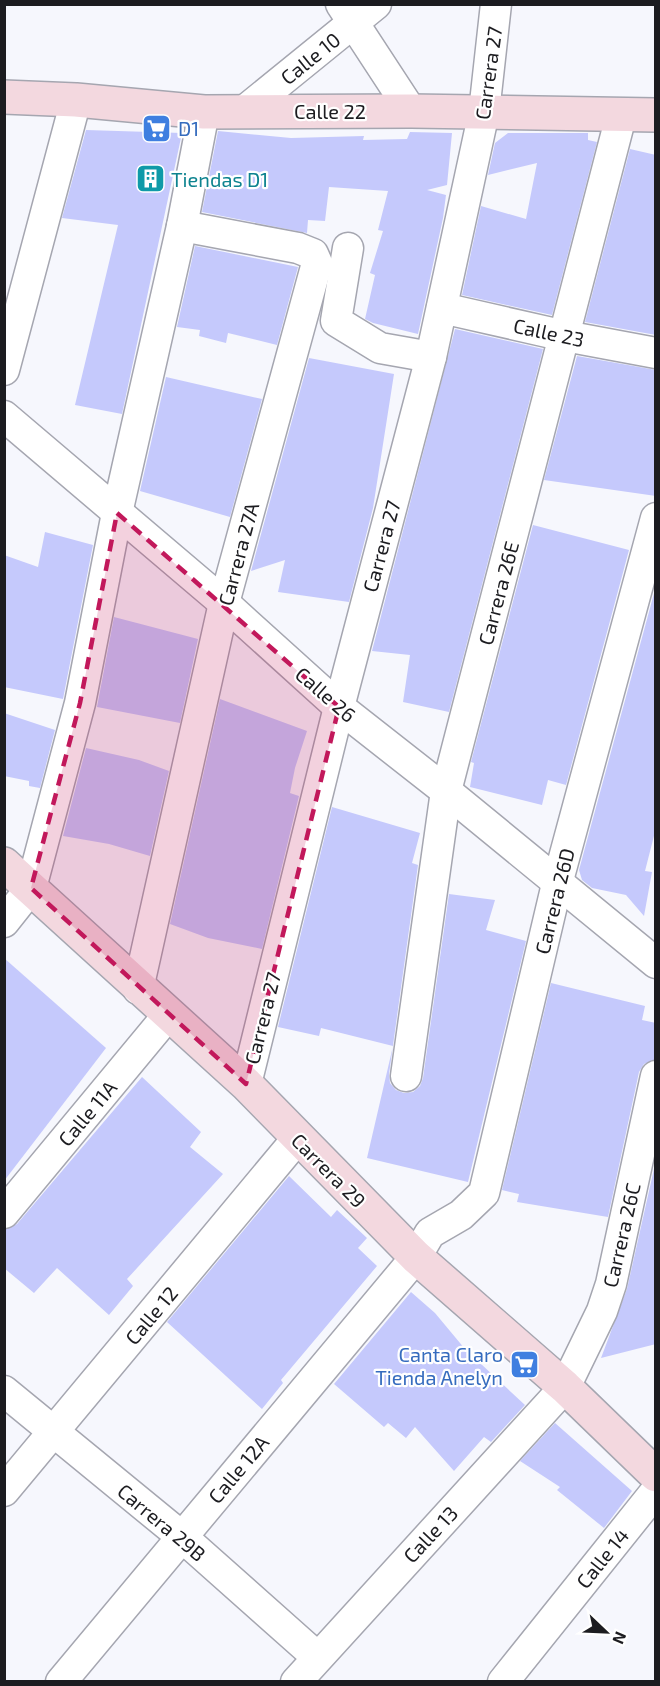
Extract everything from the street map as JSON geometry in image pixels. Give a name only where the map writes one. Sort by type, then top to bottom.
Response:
[{"type":"street","name":"Carrera 27","points":[[246,1084],[339,707],[431,357],[484,112],[496,4]]},
{"type":"street","points":[[357,10],[411,111]]},
{"type":"street","name":"Calle 10","points":[[243,112],[357,10]]},
{"type":"street","name":"Calle 22","points":[[4,97],[76,100],[204,112],[411,111],[656,115]]},
{"type":"street","points":[[4,370],[76,100]]},
{"type":"street","points":[[4,922],[31,888],[80,703],[117,513],[182,226],[204,112]]},
{"type":"street","name":"Carrera 26E","points":[[406,1076],[446,791],[621,116]]},
{"type":"street","name":"Carrera 27A","points":[[138,989],[224,603],[317,263],[312,254],[298,248],[182,226]]},
{"type":"street","points":[[348,248],[336,321],[380,348],[431,357]]},
{"type":"street","name":"Calle 23","points":[[442,308],[565,336],[656,353]]},
{"type":"street","name":"Calle 26","points":[[4,416],[224,603],[339,707],[446,791],[656,963]]},
{"type":"street","name":"Carrera 26D","points":[[416,1257],[430,1233],[461,1215],[484,1193],[557,884],[656,518]]},
{"type":"street","name":"Carrera 29","points":[[4,864],[138,989],[170,1014],[246,1084],[297,1139],[416,1257],[565,1387],[656,1475]]},
{"type":"street","name":"Calle 11A","points":[[4,1212],[170,1014]]},
{"type":"street","name":"Carrera 26C","points":[[565,1387],[602,1311],[611,1284],[656,1076]]},
{"type":"street","name":"Calle 12","points":[[4,1491],[297,1139]]},
{"type":"street","name":"Calle 12A","points":[[61,1682],[416,1257]]},
{"type":"street","name":"Calle 13","points":[[296,1682],[316,1656],[565,1387]]},
{"type":"street","name":"Carrera 29B","points":[[4,1391],[181,1536],[316,1656]]},
{"type":"street","name":"Calle 14","points":[[503,1682],[656,1491]]},
{"type":"highlighted area","points":[[117,513],[339,707],[246,1084],[31,888],[80,703]]},
{"type":"building","points":[[86,130],[182,133],[122,414],[75,405],[118,225],[62,218]]},
{"type":"building","points":[[218,131],[291,138],[364,136],[363,140],[407,139],[410,132],[452,133],[447,185],[427,190],[446,195],[418,334],[365,319],[375,275],[370,273],[383,231],[378,230],[388,191],[329,187],[325,221],[308,220],[307,233],[202,212]]},
{"type":"building","points":[[508,133],[588,133],[588,140],[597,142],[552,315],[462,295],[481,206],[526,219],[537,163],[488,175],[495,143]]},
{"type":"building","points":[[630,149],[656,155],[656,335],[585,322]]},
{"type":"building","points":[[195,246],[298,267],[277,345],[228,333],[226,343],[199,336],[200,330],[177,327]]},
{"type":"building","points":[[455,329],[543,349],[449,712],[403,702],[410,655],[372,651]]},
{"type":"building","points":[[577,356],[656,370],[656,496],[544,480]]},
{"type":"building","points":[[309,358],[394,374],[373,508],[349,602],[278,592],[285,560],[251,571]]},
{"type":"building","points":[[166,377],[262,399],[230,517],[140,491]]},
{"type":"building","points":[[533,525],[629,550],[566,785],[548,780],[542,805],[470,787],[474,763],[471,762]]},
{"type":"building","points":[[45,532],[93,545],[63,699],[4,687],[4,555],[38,567]]},
{"type":"building","points":[[656,586],[656,828],[645,871],[652,872],[644,916],[626,895],[592,888],[582,880],[579,870]]},
{"type":"building","points":[[114,617],[198,639],[180,723],[97,707]]},
{"type":"building","points":[[220,699],[307,731],[290,793],[299,796],[262,949],[208,938],[170,924]]},
{"type":"building","points":[[4,713],[55,730],[40,788],[29,786],[29,781],[4,776]]},
{"type":"building","points":[[86,748],[139,760],[169,771],[150,856],[109,844],[63,836]]},
{"type":"building","points":[[332,807],[420,833],[412,863],[418,865],[393,1046],[321,1028],[319,1036],[278,1027]]},
{"type":"building","points":[[449,894],[495,900],[486,930],[526,941],[468,1182],[367,1158],[393,1047],[390,1083],[396,1090],[404,1093],[413,1092],[420,1086],[423,1078]]},
{"type":"building","points":[[4,958],[106,1048],[4,1181]]},
{"type":"building","points":[[551,983],[645,1006],[642,1020],[656,1023],[656,1059],[644,1064],[639,1072],[608,1217],[517,1202],[519,1194],[502,1190]]},
{"type":"building","points":[[142,1077],[201,1132],[190,1147],[223,1174],[127,1279],[133,1286],[109,1315],[57,1268],[34,1293],[4,1268],[4,1230],[17,1224]]},
{"type":"building","points":[[656,1160],[656,1344],[601,1358],[627,1289]]},
{"type":"building","points":[[289,1176],[331,1217],[337,1210],[367,1238],[358,1248],[377,1266],[281,1380],[283,1383],[262,1409],[167,1322]]},
{"type":"building","points":[[411,1292],[435,1313],[465,1349],[525,1405],[491,1442],[484,1437],[454,1471],[415,1427],[406,1438],[388,1423],[384,1427],[334,1384]]},
{"type":"building","points":[[555,1423],[632,1491],[604,1528],[557,1490],[560,1487],[520,1461]]},
{"type":"place","name":"D1","points":[[157,128]]},
{"type":"place","name":"Tiendas D1","points":[[150,179]]},
{"type":"place","name":"Canta Claro Tienda Anelyn","points":[[524,1365]]}]
